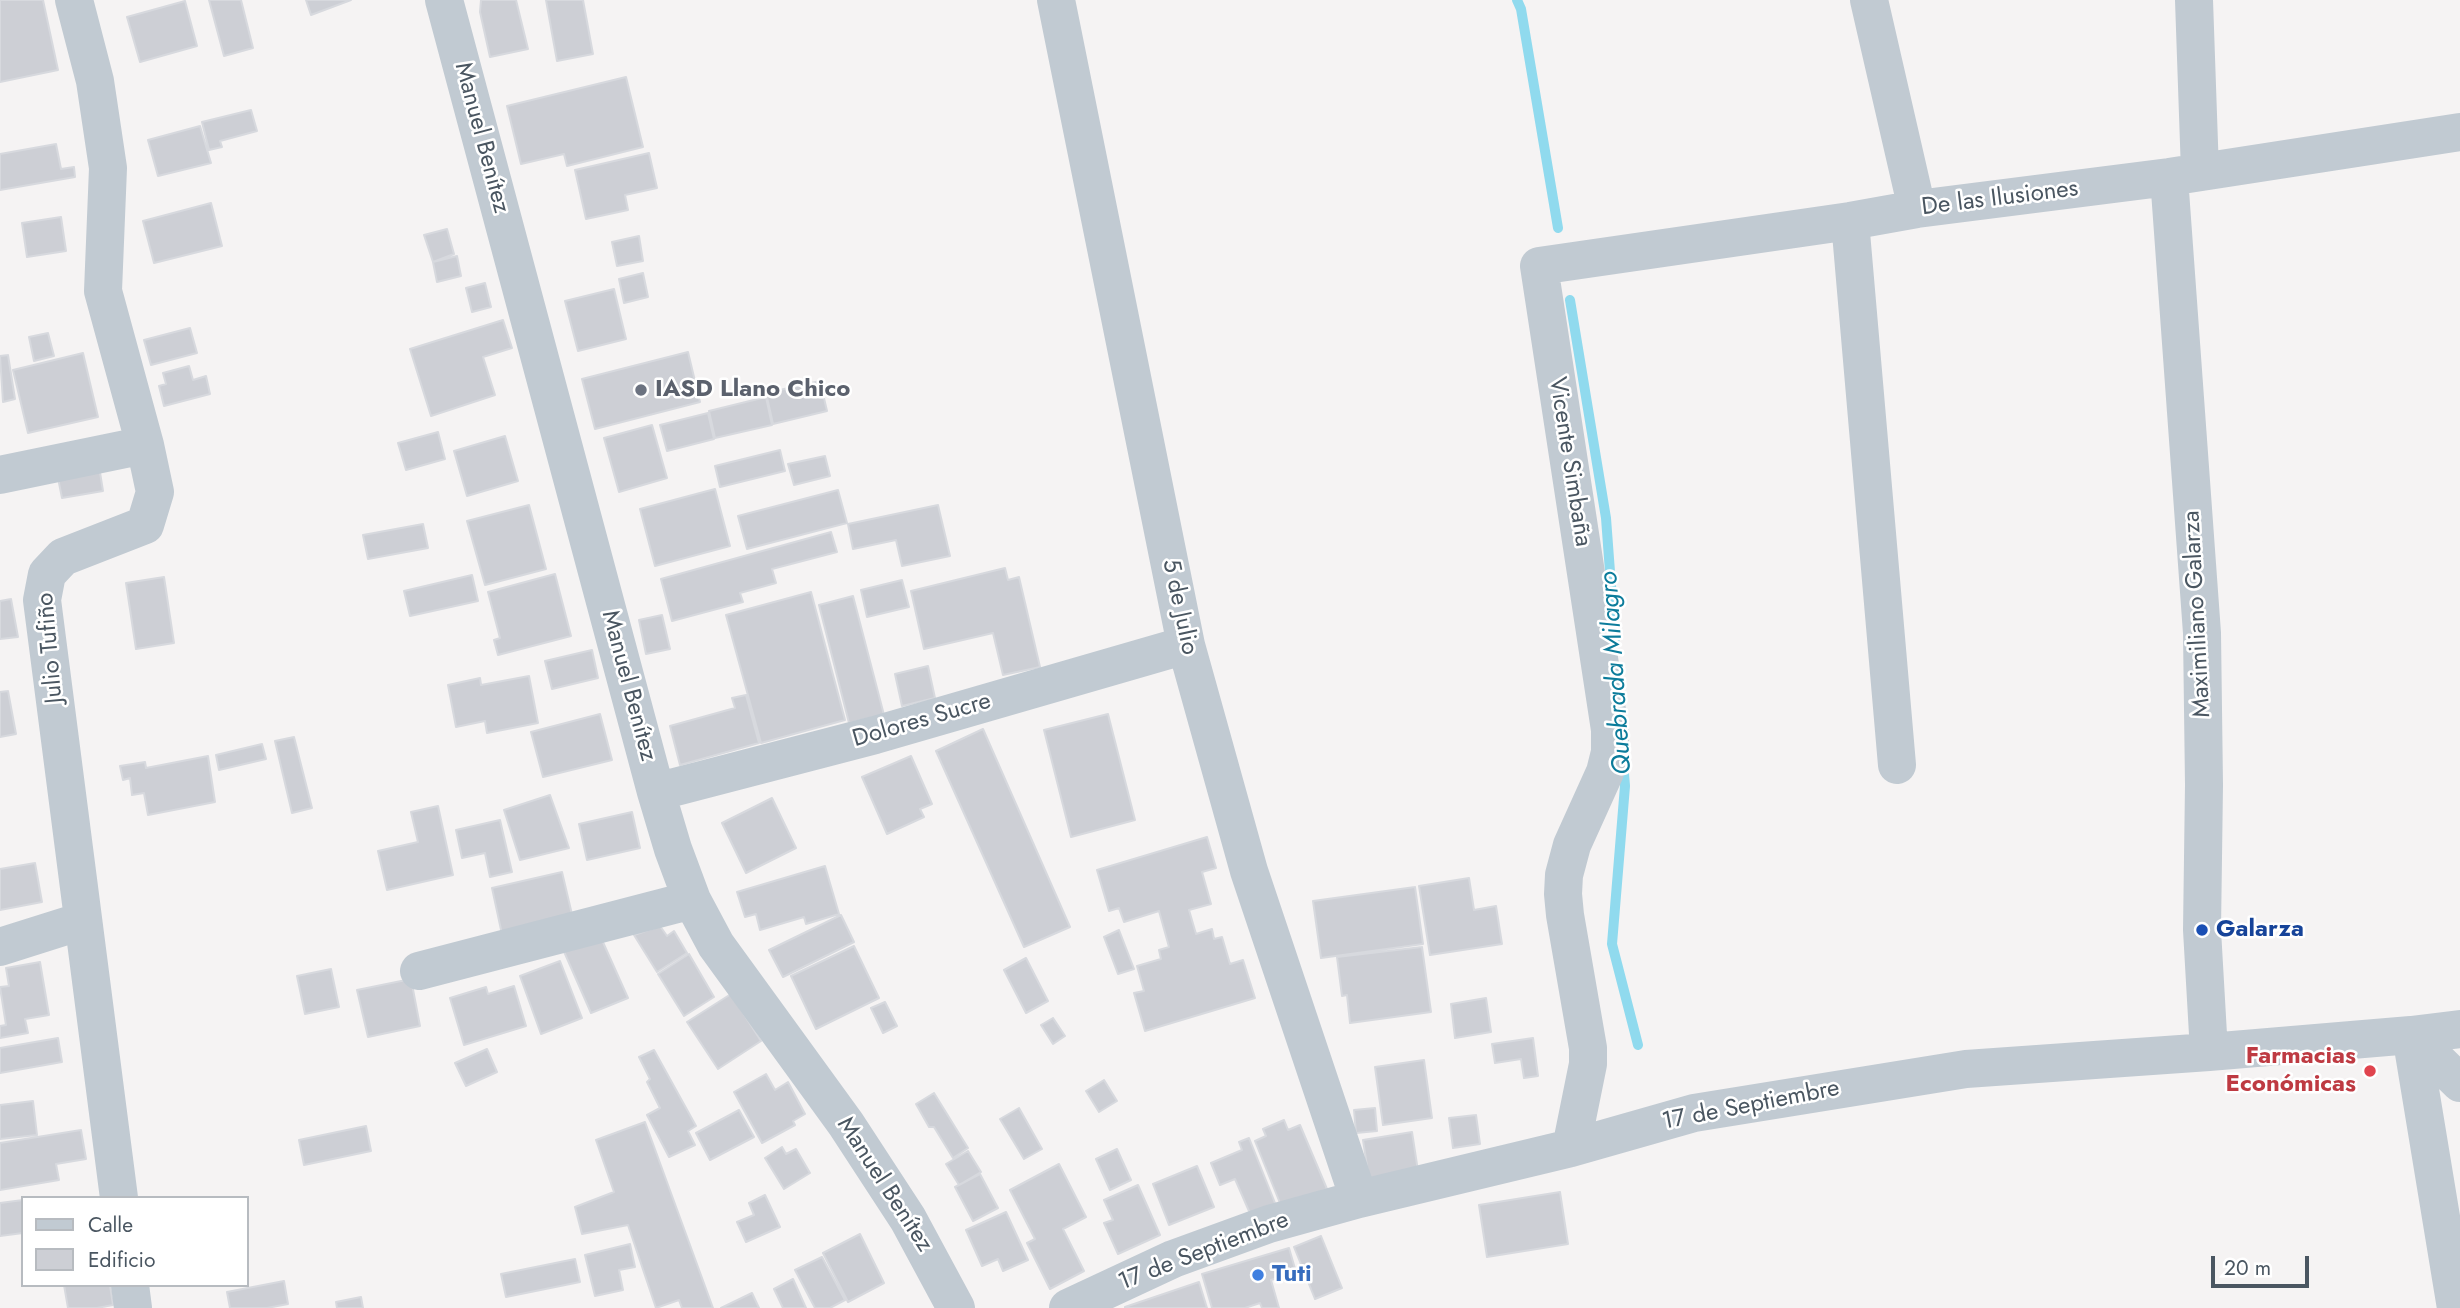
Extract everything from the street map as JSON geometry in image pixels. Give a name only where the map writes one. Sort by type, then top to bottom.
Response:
[{"type":"street","name":"Julio Tufiño","points":[[74,0],[94,81],[108,168],[103,291],[155,492],[145,525],[63,557],[47,574],[42,600],[118,1196]]},
{"type":"street","name":"Manuel Benítez","points":[[444,0],[656,792],[692,900],[716,945],[846,1124],[908,1219],[956,1308]]},
{"type":"street","name":"5 de Julio","points":[[1056,0],[1186,645],[1249,871],[1359,1199]]},
{"type":"street","points":[[1869,0],[1917,209]]},
{"type":"street","name":"Maximiliano Galarza","points":[[2194,0],[2184,174],[2202,633],[2202,930],[2209,1052]]},
{"type":"street","name":"De las Ilusiones","points":[[1539,266],[2460,132]]},
{"type":"street","points":[[1850,221],[1897,765]]},
{"type":"street","name":"Vicente Simbaña","points":[[1539,266],[1610,730],[1610,752],[1605,772],[1572,845],[1564,875],[1565,915],[1588,1048],[1588,1064],[1571,1148]]},
{"type":"street","points":[[0,475],[145,445]]},
{"type":"street","name":"Dolores Sucre","points":[[656,792],[875,735],[1186,645]]},
{"type":"street","points":[[419,971],[692,900]]},
{"type":"street","points":[[0,947],[82,921]]},
{"type":"street","name":"17 de Septiembre","points":[[1068,1308],[1173,1259],[1269,1224],[1359,1199],[1571,1148],[1695,1113],[1966,1069],[2209,1052],[2460,1029]]},
{"type":"street","points":[[2411,1035],[2460,1083]]},
{"type":"street","points":[[2411,1035],[2450,1212],[2456,1308]]},
{"type":"street","points":[[130,1287],[133,1308]]},
{"type":"building","points":[[0,0],[43,0],[58,70],[0,82]]},
{"type":"building","points":[[209,0],[241,0],[253,48],[224,56]]},
{"type":"building","points":[[306,0],[351,0],[311,15]]},
{"type":"building","points":[[481,0],[516,0],[528,49],[490,57],[480,12]]},
{"type":"building","points":[[546,0],[583,0],[593,54],[557,61]]},
{"type":"building","points":[[185,1],[197,46],[140,62],[127,17]]},
{"type":"building","points":[[626,77],[643,147],[567,166],[564,154],[521,164],[507,106]]},
{"type":"building","points":[[251,110],[257,131],[220,141],[222,147],[209,150],[202,122]]},
{"type":"building","points":[[200,126],[211,163],[158,176],[148,140]]},
{"type":"building","points":[[56,144],[61,169],[74,167],[75,177],[0,190],[0,154]]},
{"type":"building","points":[[649,153],[657,188],[625,195],[628,210],[586,219],[575,170]]},
{"type":"building","points":[[211,203],[222,246],[154,263],[143,221]]},
{"type":"building","points":[[61,217],[66,251],[27,257],[22,223]]},
{"type":"building","points":[[447,229],[454,254],[433,262],[424,235]]},
{"type":"building","points":[[639,236],[643,261],[617,266],[612,242]]},
{"type":"building","points":[[457,256],[461,276],[437,282],[433,262]]},
{"type":"building","points":[[643,273],[648,297],[624,303],[619,279]]},
{"type":"building","points":[[485,283],[491,307],[472,312],[466,288]]},
{"type":"building","points":[[614,289],[626,339],[578,351],[565,301]]},
{"type":"building","points":[[503,320],[512,348],[483,357],[495,395],[431,416],[410,349]]},
{"type":"building","points":[[190,328],[197,353],[151,365],[144,340]]},
{"type":"building","points":[[48,333],[54,356],[34,361],[29,337]]},
{"type":"building","name":"IASD Llano Chico","points":[[688,352],[700,402],[595,429],[582,379]]},
{"type":"building","points":[[83,353],[98,417],[28,433],[13,370]]},
{"type":"building","points":[[8,355],[15,399],[3,402],[0,356]]},
{"type":"building","points":[[189,366],[193,380],[206,376],[210,394],[164,406],[159,386],[166,384],[163,373]]},
{"type":"building","points":[[820,381],[827,411],[773,424],[766,393]]},
{"type":"building","points":[[766,397],[772,425],[715,438],[709,411]]},
{"type":"building","points":[[708,413],[714,439],[667,451],[660,425]]},
{"type":"building","points":[[652,425],[667,478],[619,492],[604,438]]},
{"type":"building","points":[[438,432],[445,459],[406,470],[398,443]]},
{"type":"building","points":[[505,436],[518,481],[467,496],[454,451]]},
{"type":"building","points":[[780,450],[785,471],[720,487],[715,466]]},
{"type":"building","points":[[825,456],[830,476],[794,485],[788,464]]},
{"type":"building","points":[[98,460],[103,491],[62,498],[56,468]]},
{"type":"building","points":[[715,489],[730,546],[655,566],[640,509]]},
{"type":"building","points":[[838,490],[847,523],[747,549],[738,516]]},
{"type":"building","points":[[529,505],[546,569],[485,585],[467,521]]},
{"type":"building","points":[[938,505],[950,556],[902,566],[896,540],[853,549],[848,524]]},
{"type":"building","points":[[423,524],[428,548],[368,559],[363,535]]},
{"type":"building","points":[[831,532],[837,552],[772,569],[776,583],[740,593],[743,602],[672,621],[661,579]]},
{"type":"building","points":[[1005,568],[1008,580],[1019,577],[1040,667],[1003,675],[993,633],[924,649],[911,591]]},
{"type":"building","points":[[555,574],[571,636],[498,655],[494,640],[500,638],[488,592]]},
{"type":"building","points":[[472,575],[478,601],[410,616],[404,591]]},
{"type":"building","points":[[164,577],[174,643],[136,649],[126,583]]},
{"type":"building","points":[[902,580],[909,607],[867,617],[861,590]]},
{"type":"building","points":[[811,592],[845,720],[761,743],[726,615]]},
{"type":"building","points":[[853,596],[884,715],[849,723],[819,605]]},
{"type":"building","points":[[11,599],[18,637],[0,639],[0,601]]},
{"type":"building","points":[[662,615],[670,649],[646,654],[639,620]]},
{"type":"building","points":[[592,650],[598,678],[552,689],[545,661]]},
{"type":"building","points":[[928,666],[935,698],[902,706],[895,674]]},
{"type":"building","points":[[529,676],[538,723],[487,733],[485,721],[456,727],[448,685],[480,678],[481,685]]},
{"type":"building","points":[[8,691],[16,734],[0,737],[0,692]]},
{"type":"building","points":[[746,695],[759,743],[680,765],[670,726],[735,708],[732,698]]},
{"type":"building","points":[[600,714],[612,760],[543,777],[531,732]]},
{"type":"building","points":[[1108,714],[1135,820],[1071,837],[1044,730]]},
{"type":"building","points":[[983,729],[1070,927],[1024,947],[936,751]]},
{"type":"building","points":[[294,737],[312,808],[292,813],[275,741]]},
{"type":"building","points":[[262,744],[266,759],[219,770],[216,755]]},
{"type":"building","points":[[208,756],[215,802],[148,815],[144,793],[132,795],[130,778],[123,780],[120,766],[145,762],[146,768]]},
{"type":"building","points":[[911,756],[932,804],[920,809],[924,817],[887,834],[862,777]]},
{"type":"building","points":[[550,795],[569,848],[520,860],[504,810]]},
{"type":"building","points":[[772,798],[796,848],[746,873],[722,823]]},
{"type":"building","points":[[438,806],[453,875],[387,890],[378,851],[418,842],[411,812]]},
{"type":"building","points":[[632,812],[640,848],[587,860],[579,824]]},
{"type":"building","points":[[500,820],[512,872],[490,877],[485,853],[462,858],[456,830]]},
{"type":"building","points":[[1207,837],[1216,868],[1202,872],[1211,904],[1189,910],[1196,934],[1212,929],[1214,939],[1222,937],[1230,964],[1243,960],[1255,998],[1145,1031],[1134,993],[1144,991],[1137,966],[1161,959],[1159,950],[1169,947],[1159,911],[1124,922],[1119,908],[1109,911],[1097,870]]},
{"type":"building","points":[[35,863],[42,902],[0,910],[0,869]]},
{"type":"building","points":[[825,866],[839,914],[806,924],[804,917],[760,930],[756,914],[745,917],[737,892]]},
{"type":"building","points":[[562,872],[574,923],[503,939],[492,888]]},
{"type":"building","points":[[1469,878],[1474,910],[1496,906],[1502,944],[1430,955],[1419,886]]},
{"type":"building","points":[[1415,887],[1423,944],[1321,958],[1313,901]]},
{"type":"building","points":[[841,915],[854,942],[783,977],[769,950]]},
{"type":"building","points":[[660,926],[667,936],[674,931],[687,953],[657,972],[634,935]]},
{"type":"building","points":[[1119,930],[1134,969],[1118,974],[1104,937]]},
{"type":"building","points":[[598,931],[628,998],[591,1013],[562,947]]},
{"type":"building","points":[[854,946],[879,998],[816,1029],[791,976]]},
{"type":"building","points":[[1422,947],[1431,1012],[1350,1023],[1347,995],[1342,996],[1337,957]]},
{"type":"building","points":[[689,954],[714,997],[684,1016],[658,974]]},
{"type":"building","points":[[1026,958],[1048,1001],[1026,1013],[1004,970]]},
{"type":"building","points":[[560,961],[582,1018],[541,1034],[520,976]]},
{"type":"building","points":[[40,962],[49,1015],[25,1019],[28,1033],[0,1038],[0,1026],[6,1025],[0,987],[9,986],[6,968]]},
{"type":"building","points":[[331,969],[339,1007],[305,1014],[297,976]]},
{"type":"building","points":[[411,979],[420,1026],[368,1037],[357,990]]},
{"type":"building","points":[[514,986],[526,1026],[464,1045],[450,998],[486,987],[488,994]]},
{"type":"building","points":[[731,994],[761,1041],[718,1069],[687,1022]]},
{"type":"building","points":[[1486,998],[1491,1032],[1455,1038],[1451,1004]]},
{"type":"building","points":[[885,1002],[897,1026],[883,1033],[871,1008]]},
{"type":"building","points":[[1053,1018],[1065,1036],[1053,1044],[1041,1025]]},
{"type":"building","points":[[58,1038],[62,1062],[0,1073],[0,1048]]},
{"type":"building","points":[[1533,1038],[1538,1076],[1524,1078],[1521,1059],[1495,1063],[1492,1044]]},
{"type":"building","points":[[487,1049],[497,1072],[466,1086],[455,1063]]},
{"type":"building","points":[[654,1050],[696,1126],[688,1131],[695,1145],[669,1157],[647,1115],[660,1108],[647,1082],[650,1079],[639,1057]]},
{"type":"building","points":[[1424,1060],[1432,1118],[1383,1125],[1375,1067]]},
{"type":"building","points":[[766,1074],[775,1090],[788,1082],[805,1114],[793,1121],[795,1125],[762,1143],[734,1092]]},
{"type":"building","points":[[1104,1080],[1117,1101],[1099,1112],[1086,1091]]},
{"type":"building","points":[[934,1093],[968,1148],[953,1158],[934,1127],[929,1127],[916,1104]]},
{"type":"building","points":[[33,1101],[37,1135],[0,1139],[0,1105]]},
{"type":"building","points":[[1019,1108],[1042,1149],[1024,1159],[1000,1119]]},
{"type":"building","points":[[1375,1108],[1377,1131],[1356,1133],[1354,1110]]},
{"type":"building","points":[[739,1110],[754,1137],[710,1160],[696,1133]]},
{"type":"building","points":[[1476,1115],[1480,1144],[1453,1148],[1449,1118]]},
{"type":"building","points":[[1284,1120],[1288,1130],[1300,1125],[1327,1189],[1282,1208],[1255,1141],[1266,1136],[1263,1129]]},
{"type":"building","points":[[645,1122],[713,1308],[682,1308],[679,1300],[656,1308],[628,1225],[582,1234],[575,1207],[614,1192],[596,1140]]},
{"type":"building","points":[[366,1126],[371,1151],[304,1165],[299,1140]]},
{"type":"building","points":[[81,1130],[86,1159],[56,1164],[59,1180],[0,1190],[0,1143]]},
{"type":"building","points":[[1412,1132],[1418,1171],[1369,1179],[1363,1140]]},
{"type":"building","points":[[1249,1138],[1277,1208],[1252,1218],[1235,1179],[1220,1185],[1211,1163],[1242,1150],[1239,1142]]},
{"type":"building","points":[[782,1147],[786,1154],[796,1149],[810,1173],[784,1189],[765,1158]]},
{"type":"building","points":[[1117,1149],[1131,1180],[1110,1190],[1096,1159]]},
{"type":"building","points":[[968,1151],[981,1172],[959,1185],[946,1164]]},
{"type":"building","points":[[1059,1164],[1086,1217],[1063,1229],[1084,1271],[1050,1289],[1027,1243],[1035,1239],[1010,1190]]},
{"type":"building","points":[[1197,1166],[1214,1207],[1169,1225],[1153,1184]]},
{"type":"building","points":[[980,1174],[998,1208],[973,1221],[955,1187]]},
{"type":"building","points":[[1138,1185],[1160,1235],[1118,1254],[1104,1223],[1113,1220],[1104,1200]]},
{"type":"building","points":[[1560,1192],[1568,1244],[1487,1257],[1479,1205]]},
{"type":"building","points":[[765,1195],[780,1227],[746,1242],[737,1222],[754,1215],[749,1203]]},
{"type":"building","points":[[21,1200],[21,1233],[0,1236],[0,1203]]},
{"type":"building","points":[[1006,1212],[1028,1260],[1003,1271],[998,1259],[982,1266],[966,1230]]},
{"type":"building","points":[[860,1234],[884,1283],[848,1302],[823,1253]]},
{"type":"building","points":[[1321,1236],[1342,1288],[1315,1299],[1294,1247]]},
{"type":"building","points":[[630,1244],[635,1267],[619,1270],[623,1290],[595,1296],[585,1255]]},
{"type":"building","points":[[1289,1248],[1296,1272],[1271,1280],[1279,1308],[1262,1308],[1260,1303],[1245,1308],[1212,1308],[1202,1274]]},
{"type":"building","points":[[822,1257],[845,1300],[830,1308],[815,1308],[795,1270]]},
{"type":"building","points":[[575,1259],[580,1282],[506,1297],[501,1274]]},
{"type":"building","points":[[793,1279],[806,1308],[783,1308],[774,1289]]},
{"type":"building","points":[[284,1281],[288,1304],[267,1308],[230,1308],[227,1292]]},
{"type":"building","points":[[1199,1282],[1207,1308],[1125,1308],[1125,1307]]},
{"type":"building","points":[[64,1287],[110,1287],[113,1305],[68,1308]]},
{"type":"building","points":[[752,1293],[759,1308],[721,1308]]},
{"type":"building","points":[[361,1297],[363,1308],[337,1308],[336,1302]]},
{"type":"waterway","name":"Quebrada Milagro","points":[[1517,0],[1521,9],[1558,228]]},
{"type":"waterway","name":"Quebrada Milagro","points":[[1570,300],[1606,518],[1615,639]]},
{"type":"waterway","name":"Quebrada Milagro","points":[[1623,762],[1625,786],[1612,944],[1638,1045]]},
{"type":"place","name":"IASD Llano Chico","points":[[641,390]]},
{"type":"place","name":"Galarza","points":[[2202,930]]},
{"type":"place","name":"Farmacias Económicas","points":[[2370,1071]]},
{"type":"place","name":"Tuti","points":[[1258,1275]]}]
